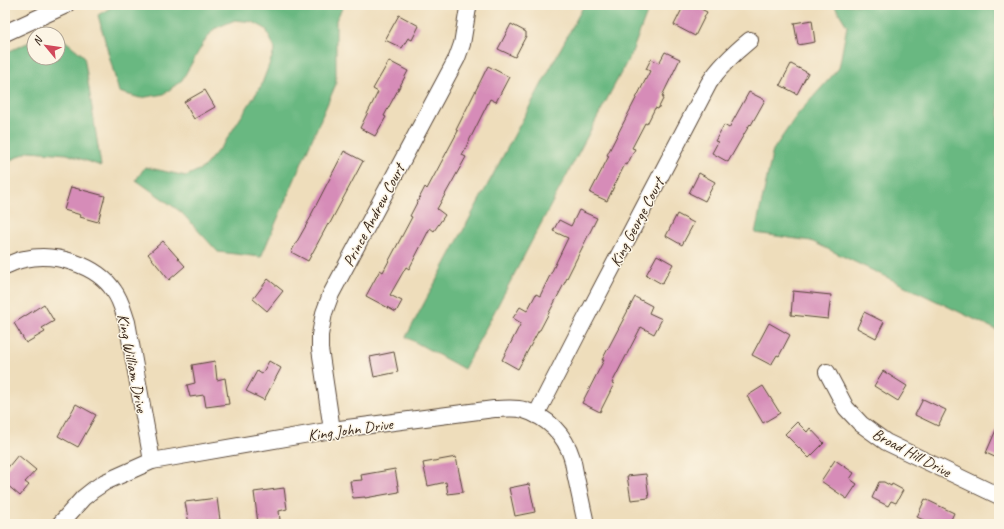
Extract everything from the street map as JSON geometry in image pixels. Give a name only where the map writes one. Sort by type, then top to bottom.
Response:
[{"type":"street","points":[[5,33],[66,5]]},
{"type":"street","name":"Prince Andrew Court","points":[[332,430],[320,349],[320,335],[324,313],[330,294],[456,58],[462,44],[468,8]]},
{"type":"street","name":"King George Court","points":[[536,415],[709,83],[722,65],[750,40]]},
{"type":"street","name":"King William Drive","points":[[5,266],[36,257],[58,258],[94,272],[105,280],[114,290],[121,302],[127,322],[152,461]]},
{"type":"street","name":"Broad Hill Drive","points":[[827,372],[846,408],[867,429],[886,442],[999,496]]},
{"type":"street","name":"King John Drive","points":[[60,524],[83,498],[93,490],[105,482],[152,461],[332,430],[512,408],[523,410],[546,421],[557,430],[565,440],[572,458],[586,524]]},
{"type":"green space","points":[[115,5],[344,5],[336,20],[336,84],[261,257],[218,252],[181,212],[136,180],[145,167],[186,176],[203,168],[225,142],[261,86],[275,49],[266,29],[253,22],[235,20],[214,29],[204,42],[182,80],[164,94],[140,98],[119,92],[98,15]]},
{"type":"green space","points":[[584,5],[650,5],[632,52],[464,369],[406,337]]},
{"type":"green space","points":[[834,5],[999,5],[999,331],[811,241],[755,233],[773,150],[797,115],[839,68],[847,26]]},
{"type":"green space","points":[[66,41],[84,56],[101,166],[67,154],[30,151],[5,163],[5,53],[26,44],[26,66],[66,66]]},
{"type":"building","points":[[684,5],[693,5],[707,12],[695,36],[674,25]]},
{"type":"building","points":[[399,15],[419,26],[412,40],[408,38],[402,48],[385,40]]},
{"type":"building","points":[[812,20],[815,42],[798,45],[794,23]]},
{"type":"building","points":[[511,24],[526,32],[526,36],[515,57],[498,49]]},
{"type":"building","points":[[665,52],[680,59],[662,96],[664,97],[658,109],[655,108],[647,124],[645,123],[632,148],[635,149],[627,165],[625,164],[607,201],[590,193],[609,156],[607,155],[650,71],[646,69],[651,59],[659,63]]},
{"type":"building","points":[[389,61],[408,71],[384,116],[386,117],[375,136],[360,128],[378,92],[373,89]]},
{"type":"building","points":[[791,64],[808,73],[797,94],[780,85]]},
{"type":"building","points":[[488,66],[509,77],[496,102],[490,99],[462,155],[466,157],[437,209],[445,215],[434,231],[430,228],[409,269],[406,267],[390,295],[402,301],[396,312],[366,296],[380,270],[383,272],[412,217],[410,216],[425,187],[427,189],[458,131],[456,130]]},
{"type":"building","points":[[205,90],[215,107],[194,119],[184,102]]},
{"type":"building","points":[[749,92],[765,100],[728,162],[712,153],[718,142],[715,141],[724,125],[729,128]]},
{"type":"building","points":[[344,151],[363,161],[308,261],[291,252],[312,215]]},
{"type":"building","points":[[699,173],[715,182],[705,201],[689,193]]},
{"type":"building","points":[[71,187],[105,196],[98,222],[80,217],[81,215],[64,210]]},
{"type":"building","points":[[579,210],[597,218],[540,330],[518,369],[502,360],[521,323],[513,318],[520,307],[527,311],[536,294],[540,296],[568,238],[553,231],[559,220],[571,226]]},
{"type":"building","points":[[677,214],[694,223],[682,245],[666,236]]},
{"type":"building","points":[[163,241],[185,266],[169,280],[148,254]]},
{"type":"building","points":[[657,255],[673,264],[662,284],[646,275]]},
{"type":"building","points":[[268,279],[283,291],[267,311],[253,299]]},
{"type":"building","points":[[793,291],[831,295],[828,319],[791,315]]},
{"type":"building","points":[[635,297],[652,306],[649,313],[662,319],[654,334],[641,327],[612,383],[614,384],[600,412],[582,403],[604,360],[602,360]]},
{"type":"building","points":[[44,304],[54,321],[42,328],[45,332],[26,343],[14,323]]},
{"type":"building","points":[[864,312],[884,322],[876,338],[857,328]]},
{"type":"building","points":[[769,323],[790,335],[779,356],[777,355],[771,365],[752,355]]},
{"type":"building","points":[[394,352],[398,372],[374,377],[370,357]]},
{"type":"building","points":[[215,361],[217,380],[225,378],[229,404],[206,407],[204,395],[190,397],[187,385],[195,383],[192,365]]},
{"type":"building","points":[[269,361],[281,368],[264,400],[246,391],[257,371],[262,374]]},
{"type":"building","points":[[883,371],[907,386],[898,401],[874,386]]},
{"type":"building","points":[[763,386],[780,413],[763,423],[747,396]]},
{"type":"building","points":[[923,399],[946,410],[938,426],[915,415]]},
{"type":"building","points":[[76,404],[96,415],[78,447],[58,436]]},
{"type":"building","points":[[797,422],[807,432],[810,428],[824,443],[809,458],[785,434]]},
{"type":"building","points":[[999,423],[999,459],[986,453]]},
{"type":"building","points":[[18,455],[36,470],[25,482],[29,485],[20,496],[5,483],[5,471]]},
{"type":"building","points":[[456,457],[463,492],[448,494],[446,482],[428,486],[423,463]]},
{"type":"building","points":[[835,460],[854,473],[850,479],[857,484],[847,499],[821,481]]},
{"type":"building","points":[[395,469],[399,492],[365,498],[353,498],[350,481],[362,480],[361,475]]},
{"type":"building","points":[[646,474],[649,498],[631,500],[627,476]]},
{"type":"building","points":[[879,482],[884,482],[891,486],[892,484],[903,490],[896,503],[891,501],[888,506],[872,498]]},
{"type":"building","points":[[529,484],[535,512],[515,516],[509,488]]},
{"type":"building","points":[[284,488],[287,509],[279,511],[280,520],[258,523],[254,492]]},
{"type":"building","points":[[217,498],[220,520],[202,522],[203,524],[189,524],[185,502]]},
{"type":"building","points":[[925,499],[954,513],[949,524],[932,524],[917,517]]}]
